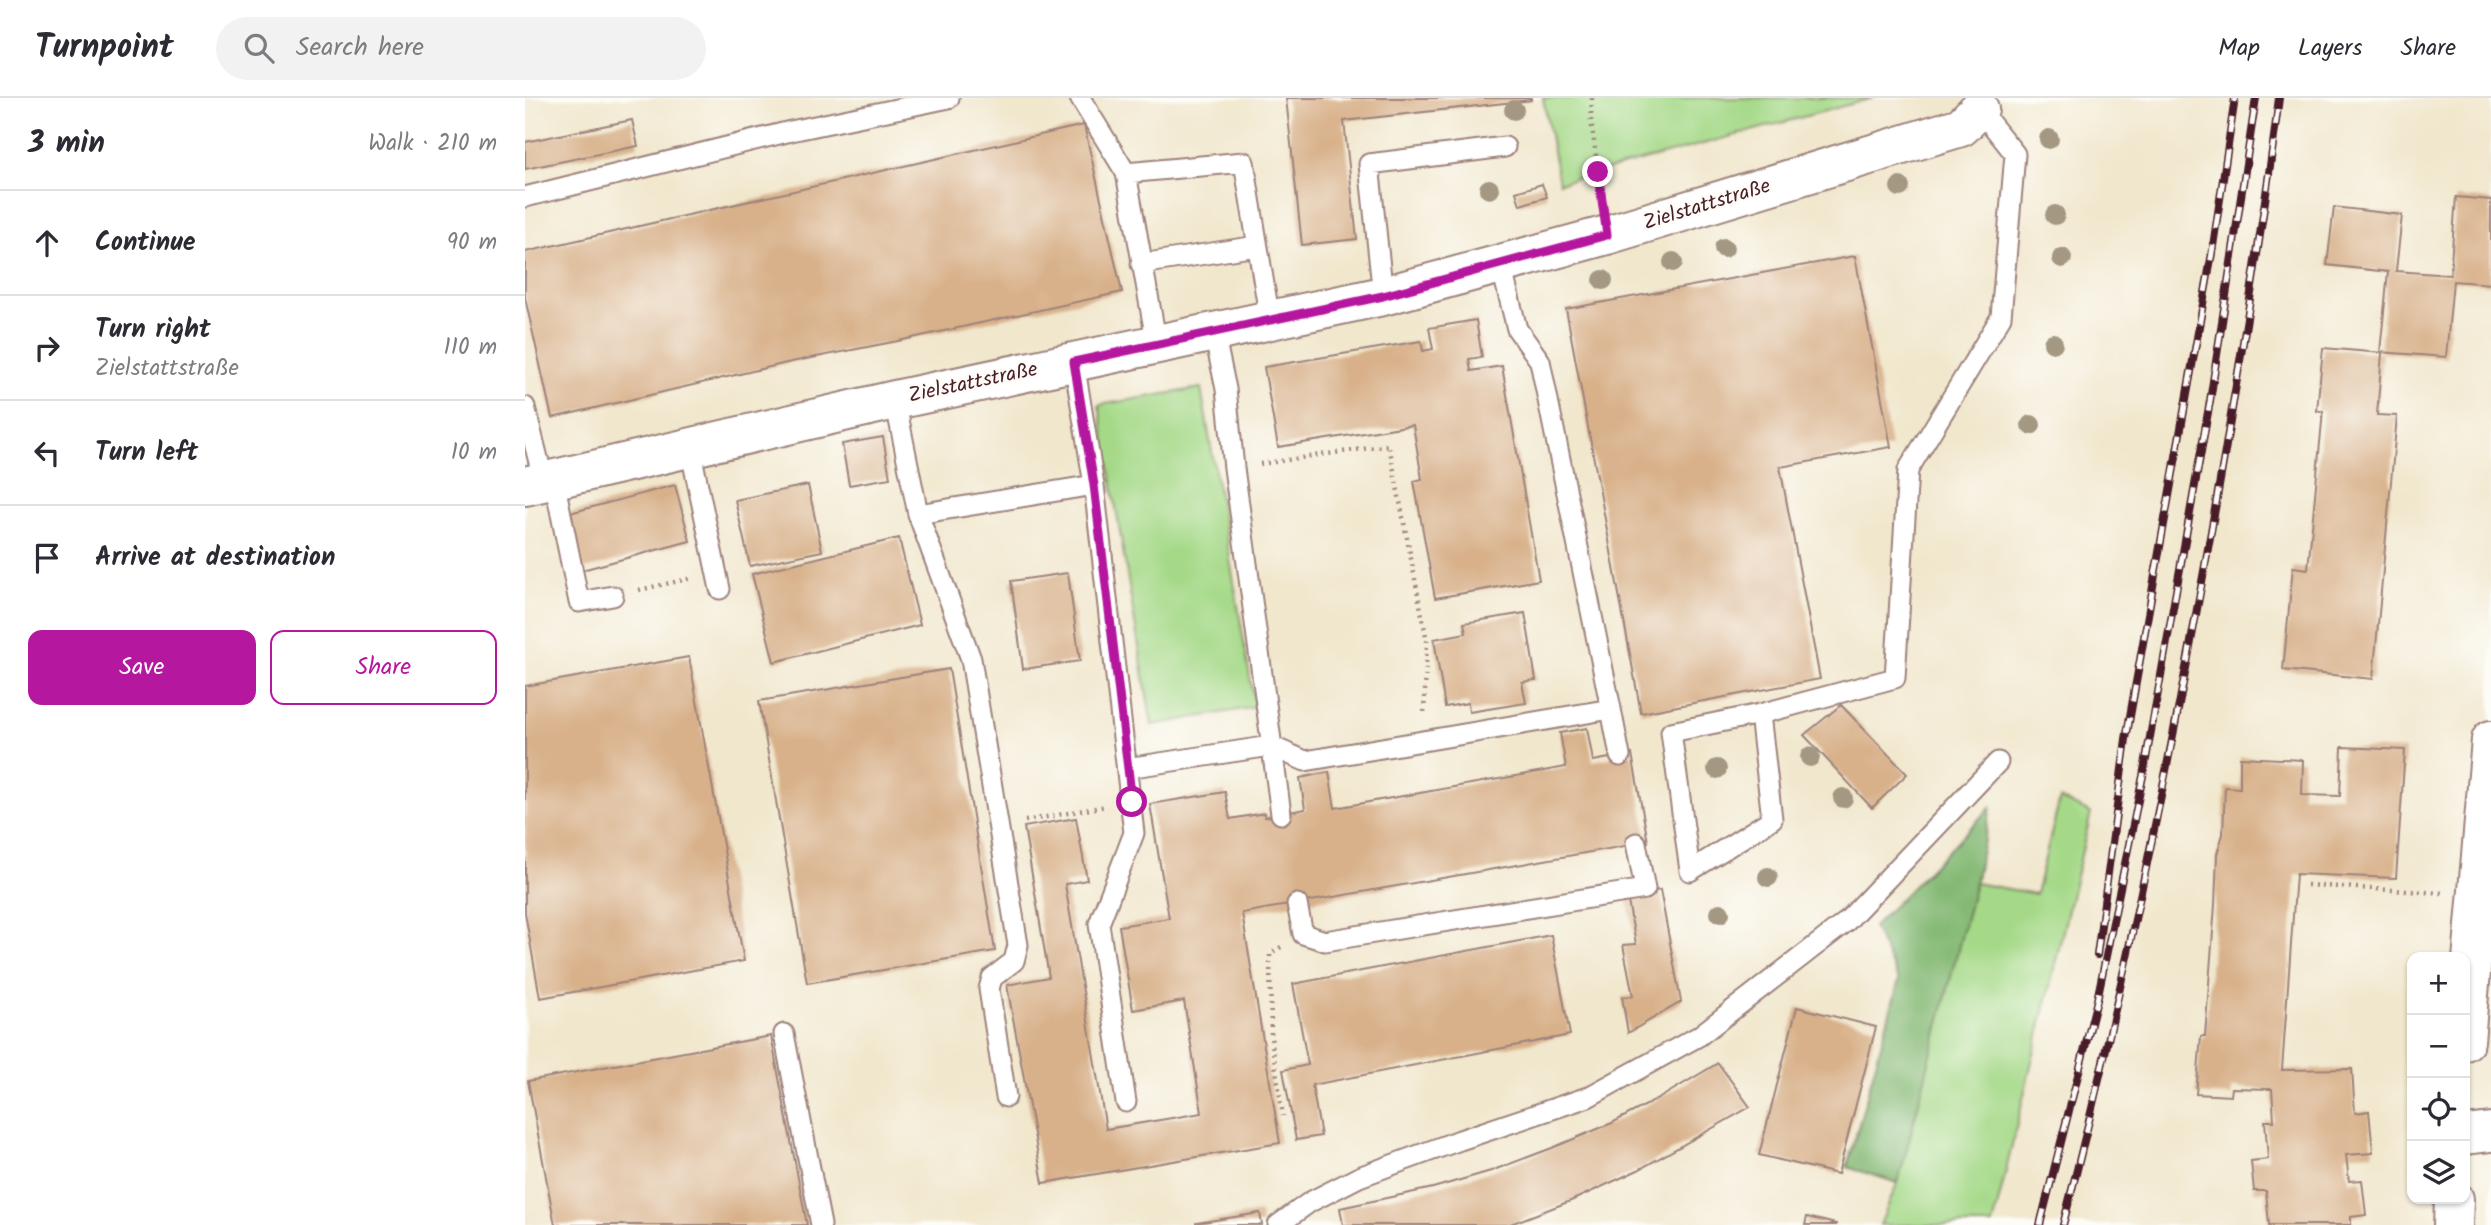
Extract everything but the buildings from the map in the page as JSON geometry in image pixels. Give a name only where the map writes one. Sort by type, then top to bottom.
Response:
[{"type":"street","name":"Zielstattstraße","points":[[541,483],[895,400],[1383,296],[1501,265],[1961,127],[1983,104]]},
{"type":"street","points":[[2467,1015],[2491,740]]},
{"type":"street","points":[[2470,1134],[2491,1132]]},
{"type":"street","points":[[2453,1225],[2454,1204]]},
{"type":"lane","points":[[525,197],[791,131],[949,98]]},
{"type":"lane","points":[[1080,98],[1126,173],[1157,345]]},
{"type":"lane","points":[[1760,714],[1772,819],[1690,871],[1671,732],[1760,714],[1895,678],[1908,470],[2001,317],[2015,154],[1983,104]]},
{"type":"lane","points":[[1383,296],[1369,164],[1505,147]]},
{"type":"lane","points":[[1126,173],[1244,162],[1270,321]]},
{"type":"lane","points":[[1141,264],[1257,246]]},
{"type":"lane","points":[[1501,265],[1517,328],[1540,361],[1620,756]]},
{"type":"lane","points":[[1215,333],[1226,389],[1234,468],[1281,814]]},
{"type":"lane","points":[[1074,362],[1094,485],[1132,802],[1134,833],[1098,924],[1126,1101]]},
{"type":"lane","points":[[895,400],[918,514],[971,659],[1018,945],[1014,961],[992,978],[989,989],[1006,1097]]},
{"type":"lane","points":[[525,407],[541,483],[579,602],[613,596]]},
{"type":"lane","points":[[690,448],[719,580]]},
{"type":"lane","points":[[918,514],[1094,485]]},
{"type":"lane","points":[[1127,768],[1271,746],[1305,761],[1611,709]]},
{"type":"lane","points":[[1278,1225],[1310,1202],[1359,1177],[1588,1097],[1699,1035],[1846,922],[1998,762]]},
{"type":"lane","points":[[1297,904],[1303,934],[1325,941],[1645,889],[1636,844]]},
{"type":"lane","points":[[784,1034],[821,1225]]},
{"type":"path","points":[[1592,98],[1591,120],[1607,235]]},
{"type":"path","points":[[1234,468],[1389,445],[1427,641],[1424,717]]},
{"type":"path","points":[[613,596],[719,580]]},
{"type":"path","points":[[997,826],[1132,802]]},
{"type":"path","points":[[2307,885],[2477,895]]},
{"type":"path","points":[[1283,1116],[1271,1037],[1270,954],[1303,934]]},
{"type":"green space","points":[[1543,98],[1873,98],[1559,183]]},
{"type":"green space","points":[[1201,388],[1255,707],[1152,725],[1099,405]]},
{"type":"green space","points":[[2060,799],[2091,813],[1993,1225],[1880,1225],[1898,1182],[1975,883],[2036,894]]},
{"type":"green space","points":[[1991,807],[1975,883],[1898,1183],[1847,1167],[1899,980],[1873,927]]},
{"type":"railway","points":[[2097,955],[2126,739],[2212,253],[2235,98]]},
{"type":"railway","points":[[2040,1225],[2097,1000],[2143,776],[2210,401],[2256,98]]},
{"type":"railway","points":[[2063,1225],[2131,939],[2189,650],[2246,323],[2279,98]]},
{"type":"route","points":[[1132,802],[1094,485],[1074,362],[1383,296],[1607,235],[1598,172]]}]
